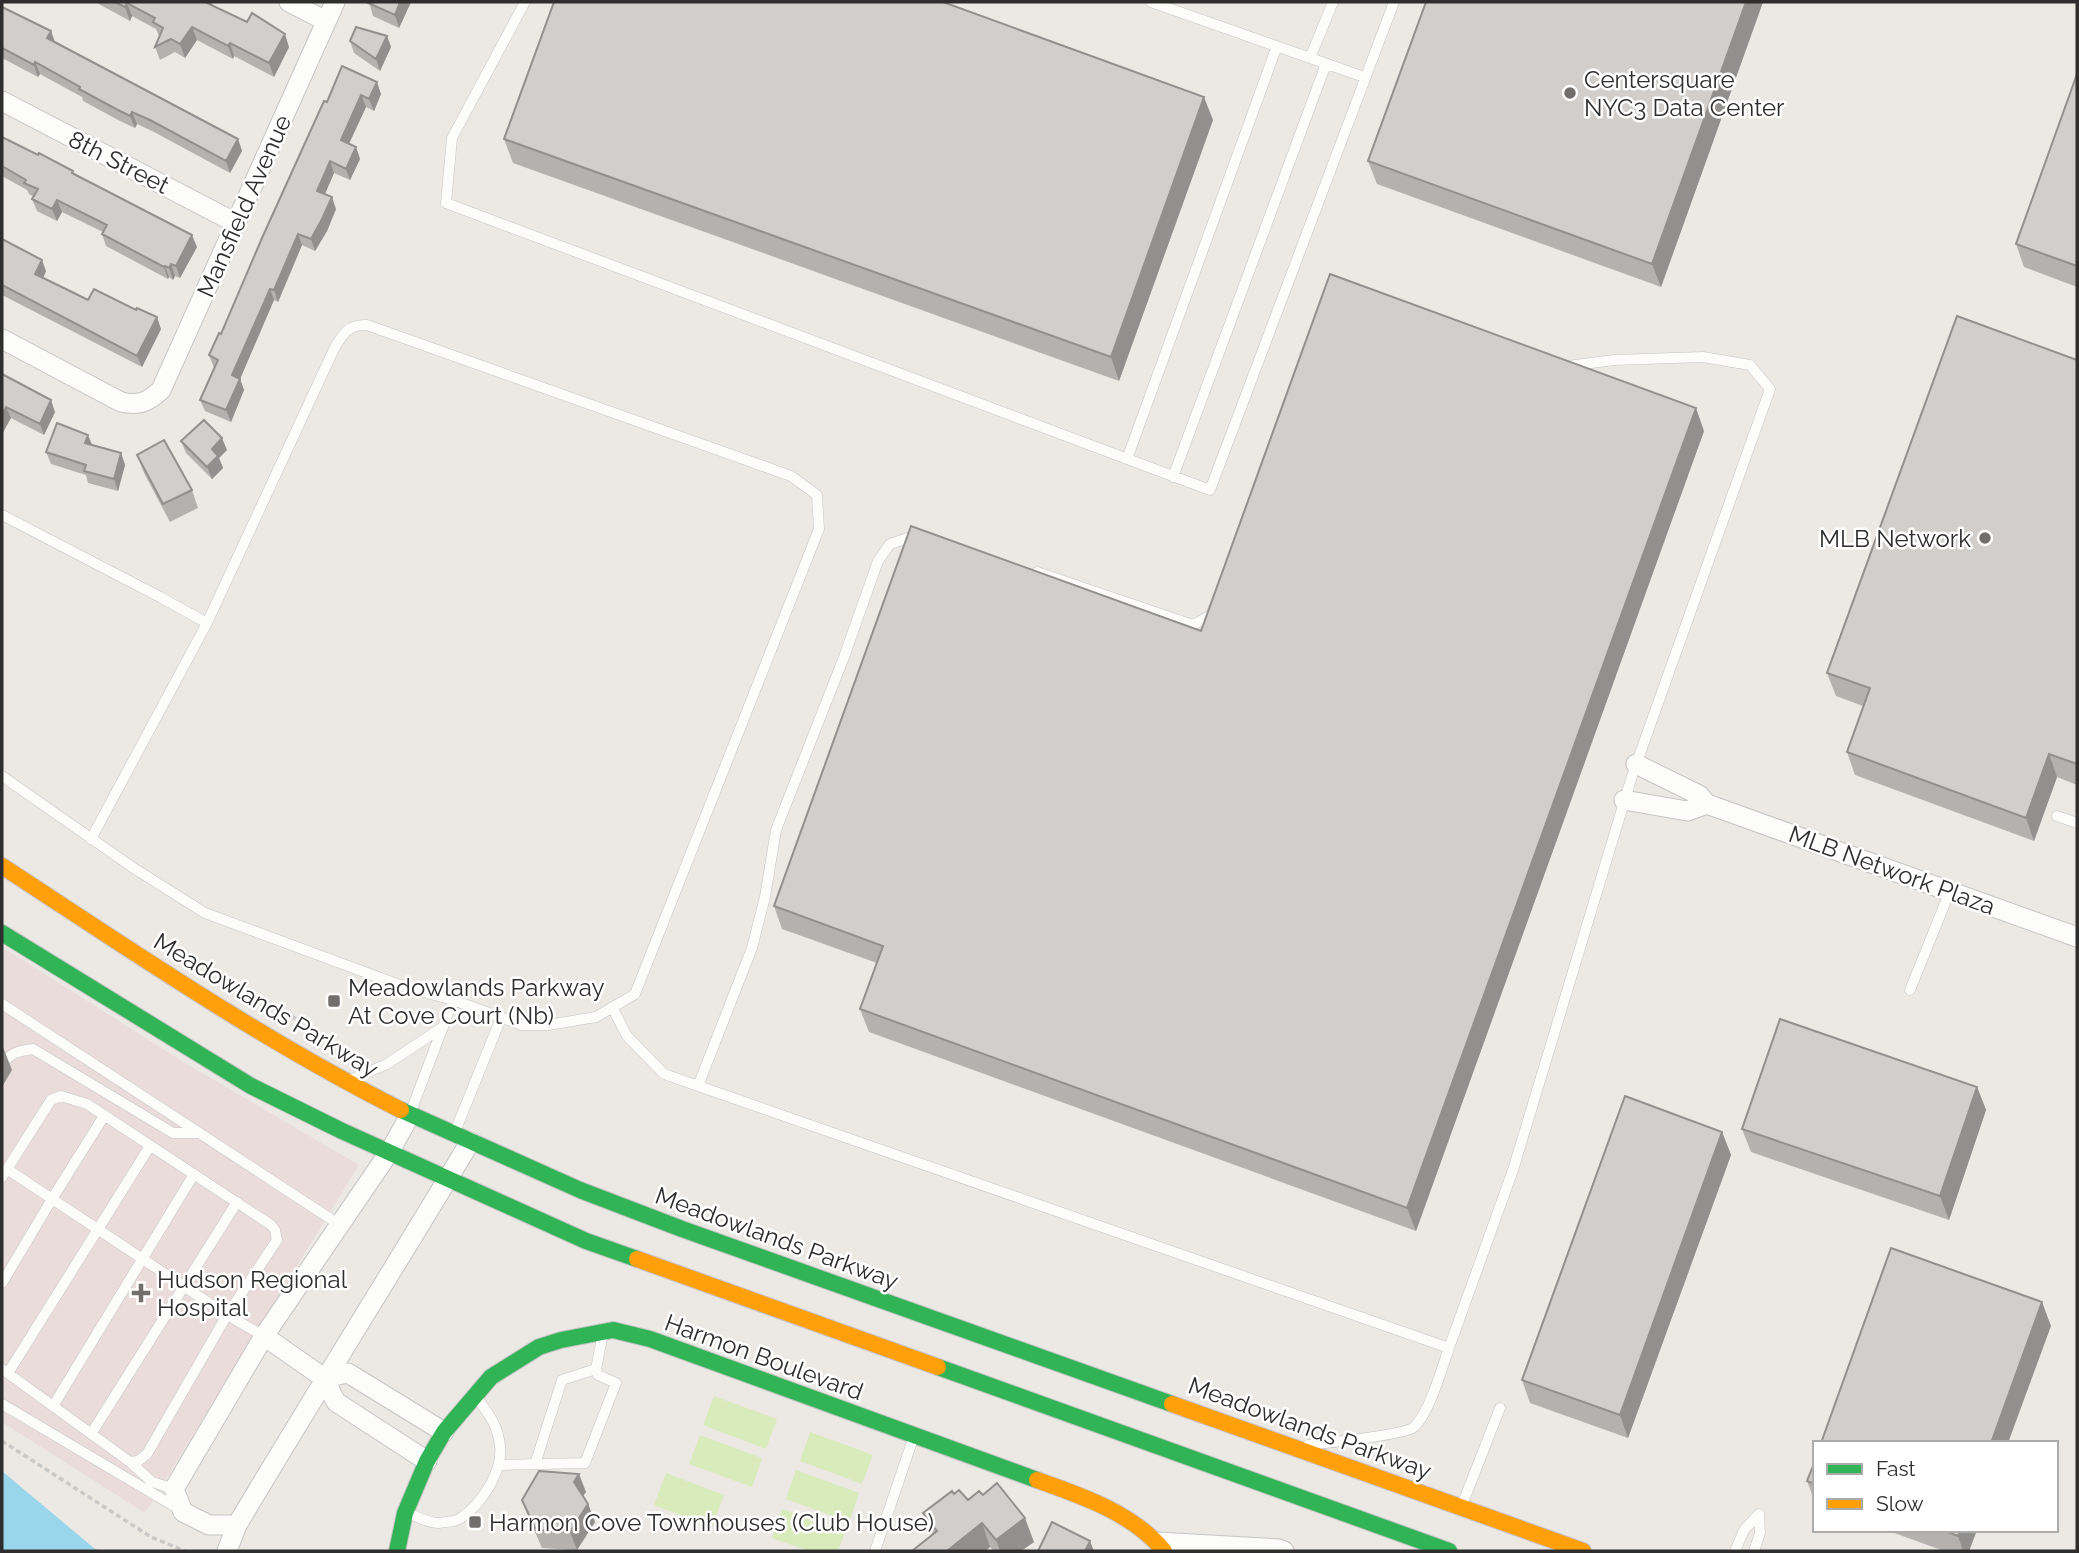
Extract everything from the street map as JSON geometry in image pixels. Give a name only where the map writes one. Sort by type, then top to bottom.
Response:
[{"type":"main road","name":"Meadowlands Parkway","points":[[2,866],[204,998],[345,1082],[410,1115],[580,1190],[682,1229],[1583,1551]]},
{"type":"main road","points":[[3,937],[251,1086],[342,1131],[586,1241],[1449,1551]]},
{"type":"main road","name":"Harmon Boulevard","points":[[397,1551],[405,1513],[427,1461],[444,1432],[491,1377],[539,1347],[614,1330],[650,1339],[1078,1496],[1131,1523],[1161,1547]]},
{"type":"street","points":[[289,2],[326,21]]},
{"type":"street","name":"Mansfield Avenue","points":[[2,339],[121,402],[143,403],[161,390],[335,2]]},
{"type":"street","name":"8th Street","points":[[2,101],[236,223]]},
{"type":"street","points":[[1625,800],[1687,811],[1707,804],[1699,795],[1636,764]]},
{"type":"street","name":"MLB Network Plaza","points":[[1707,804],[2077,937]]},
{"type":"street","points":[[237,1525],[209,1525],[183,1512],[174,1489],[264,1336],[390,1151],[410,1115]]},
{"type":"street","points":[[227,1551],[237,1525],[324,1378],[449,1178],[462,1138]]},
{"type":"street","points":[[264,1336],[324,1378],[336,1402],[427,1461]]},
{"type":"street","points":[[324,1378],[348,1373],[444,1432]]},
{"type":"street","points":[[1161,1547],[1284,1551]]},
{"type":"lane","points":[[525,2],[452,138],[446,203],[1210,490],[1394,2]]},
{"type":"lane","points":[[1152,2],[1364,77]]},
{"type":"lane","points":[[1310,58],[1333,2]]},
{"type":"lane","points":[[1127,459],[1277,47]]},
{"type":"lane","points":[[1173,477],[1326,64]]},
{"type":"lane","points":[[2,776],[91,839],[205,913],[405,987],[453,1000],[522,1025],[548,1025],[596,1017],[635,994],[818,529],[817,495],[791,476],[380,329],[358,324],[347,328],[334,349],[207,623],[91,839]]},
{"type":"lane","points":[[1296,1447],[1413,1429],[1424,1416],[1513,1170],[1636,764],[1770,389],[1750,365],[1703,357],[1614,360],[1559,366]]},
{"type":"lane","points":[[2,515],[207,623]]},
{"type":"lane","points":[[698,1086],[751,948],[765,897],[776,830],[844,657],[878,561],[890,544],[924,533]]},
{"type":"lane","points":[[1027,568],[1193,625],[1211,615],[1215,603]]},
{"type":"lane","points":[[2057,816],[2077,823]]},
{"type":"lane","points":[[1910,990],[1950,891]]},
{"type":"lane","points":[[410,1115],[453,1000]]},
{"type":"lane","points":[[2,1004],[340,1225]]},
{"type":"lane","points":[[612,1007],[627,1036],[664,1074],[1449,1348]]},
{"type":"lane","points":[[462,1138],[501,1018]]},
{"type":"lane","points":[[345,1082],[387,1064],[443,1027]]},
{"type":"lane","points":[[2,1065],[6,1058],[19,1051],[33,1049],[173,1133],[200,1133]]},
{"type":"lane","points":[[130,1462],[138,1461],[147,1454],[227,1315],[277,1240],[275,1230],[237,1202],[86,1104],[61,1096],[51,1100],[4,1173],[52,1199],[227,1315],[264,1336]]},
{"type":"lane","points":[[2,1283],[104,1116]]},
{"type":"lane","points":[[150,1146],[5,1371],[130,1462],[152,1482],[174,1489]]},
{"type":"lane","points":[[53,1406],[194,1174]]},
{"type":"lane","points":[[92,1434],[237,1202]]},
{"type":"lane","points":[[499,1465],[585,1464],[616,1382],[598,1375],[596,1370],[604,1331]]},
{"type":"lane","points":[[535,1464],[562,1380],[596,1370]]},
{"type":"lane","points":[[405,1513],[435,1523],[458,1520],[484,1494],[499,1465],[500,1446],[494,1419],[475,1395]]},
{"type":"lane","points":[[2,1404],[183,1512]]},
{"type":"lane","points":[[1461,1506],[1500,1408]]},
{"type":"lane","points":[[875,1551],[914,1435]]},
{"type":"lane","points":[[1735,1551],[1744,1530],[1759,1514],[1760,1533],[1754,1551]]},
{"type":"path","points":[[262,999],[334,1041]]},
{"type":"path","points":[[2,1441],[151,1537],[185,1551]]},
{"type":"shaded area","name":"Hudson Regional Hospital","points":[[2,947],[185,1063],[359,1165],[145,1513],[2,1422]]},
{"type":"green space","points":[[714,1396],[777,1419],[766,1449],[703,1425]]},
{"type":"green space","points":[[810,1432],[873,1455],[862,1484],[800,1461]]},
{"type":"green space","points":[[700,1435],[762,1458],[752,1487],[689,1464]]},
{"type":"green space","points":[[796,1470],[859,1493],[849,1522],[786,1499]]},
{"type":"green space","points":[[666,1473],[724,1495],[712,1527],[654,1505]]},
{"type":"green space","points":[[782,1509],[845,1532],[838,1551],[809,1551],[772,1538]]},
{"type":"water","points":[[2,1471],[95,1549],[105,1551],[2,1551]]},
{"type":"building","points":[[115,2],[205,2],[247,22],[252,13],[285,34],[269,63],[192,27],[180,44],[171,39],[155,47],[163,28],[153,22],[155,18],[127,3],[125,7]]},
{"type":"building","points":[[369,2],[400,2],[395,15]]},
{"type":"building","points":[[554,2],[943,2],[1204,97],[1111,357],[504,139]]},
{"type":"building","name":"Centersquare NYC3 Data Center","points":[[1426,2],[1746,2],[1652,264],[1368,161]]},
{"type":"building","points":[[2,7],[51,31],[47,38],[238,139],[226,161],[150,120],[132,112],[130,116],[116,109],[35,62],[34,65],[2,48]]},
{"type":"building","points":[[356,27],[387,36],[376,59],[350,41]]},
{"type":"building","points":[[342,66],[377,82],[369,99],[361,95],[341,140],[356,147],[346,169],[330,161],[317,191],[332,197],[311,239],[298,234],[274,290],[270,289],[232,375],[240,379],[226,410],[200,400],[218,360],[209,355],[219,333],[221,334],[262,238]]},
{"type":"building","points":[[2077,74],[2077,266],[2016,244]]},
{"type":"building","points":[[2,137],[38,155],[39,153],[192,235],[176,266],[171,264],[169,268],[164,267],[102,234],[107,225],[57,200],[52,209],[32,199],[38,189],[24,183],[26,180],[2,166]]},
{"type":"building","points":[[2,239],[42,260],[35,274],[88,300],[94,289],[136,310],[137,308],[157,317],[137,356],[2,285]]},
{"type":"building","points":[[1330,274],[1696,408],[1407,1208],[860,1009],[883,946],[774,906],[911,526],[1201,631]]},
{"type":"building","name":"MLB Network","points":[[1957,316],[2077,360],[2077,764],[2049,754],[2026,818],[1847,752],[1870,688],[1827,673]]},
{"type":"building","points":[[2,374],[51,400],[40,424],[6,407],[2,415]]},
{"type":"building","points":[[204,420],[222,438],[212,449],[218,456],[207,467],[181,441]]},
{"type":"building","points":[[57,423],[88,435],[85,443],[121,453],[114,479],[84,471],[86,465],[46,452]]},
{"type":"building","points":[[164,440],[192,490],[163,504],[137,455]]},
{"type":"building","points":[[1780,1019],[1977,1087],[1940,1196],[1742,1129]]},
{"type":"building","points":[[1625,1096],[1722,1132],[1620,1415],[1522,1380]]},
{"type":"building","points":[[1891,1248],[2042,1302],[1992,1441],[1822,1441]]},
{"type":"building","points":[[1813,1466],[1813,1483],[1807,1481]]},
{"type":"building","points":[[539,1471],[579,1474],[574,1482],[588,1504],[570,1532],[536,1530],[522,1500]]},
{"type":"building","points":[[997,1483],[1025,1518],[996,1540],[982,1523],[947,1551],[912,1551],[937,1531],[923,1513],[952,1491],[954,1494],[959,1490],[968,1500],[979,1491],[983,1495]]},
{"type":"building","points":[[1052,1522],[1090,1541],[1085,1551],[1038,1551]]},
{"type":"traffic: fast","points":[[2,933],[251,1086],[342,1131],[586,1241],[637,1259]]},
{"type":"traffic: fast","points":[[401,1110],[580,1190],[682,1229],[1172,1404]]},
{"type":"traffic: fast","points":[[397,1551],[405,1513],[427,1461],[444,1432],[491,1377],[539,1347],[613,1330],[650,1339],[1037,1480]]},
{"type":"traffic: fast","points":[[938,1367],[1449,1551]]},
{"type":"traffic: slow","points":[[2,866],[248,1024],[401,1110]]},
{"type":"traffic: slow","points":[[637,1259],[938,1367]]},
{"type":"traffic: slow","points":[[1172,1404],[1583,1551]]},
{"type":"traffic: slow","points":[[1037,1480],[1106,1507],[1137,1526],[1164,1551]]},
{"type":"place","name":"Centersquare NYC3 Data Center","points":[[1570,93]]},
{"type":"place","name":"MLB Network","points":[[1985,538]]},
{"type":"place","name":"Meadowlands Parkway At Cove Court (Nb)","points":[[334,1001]]},
{"type":"place","name":"Hudson Regional Hospital","points":[[141,1293]]},
{"type":"place","name":"Harmon Cove Townhouses (Club House)","points":[[475,1522]]}]
